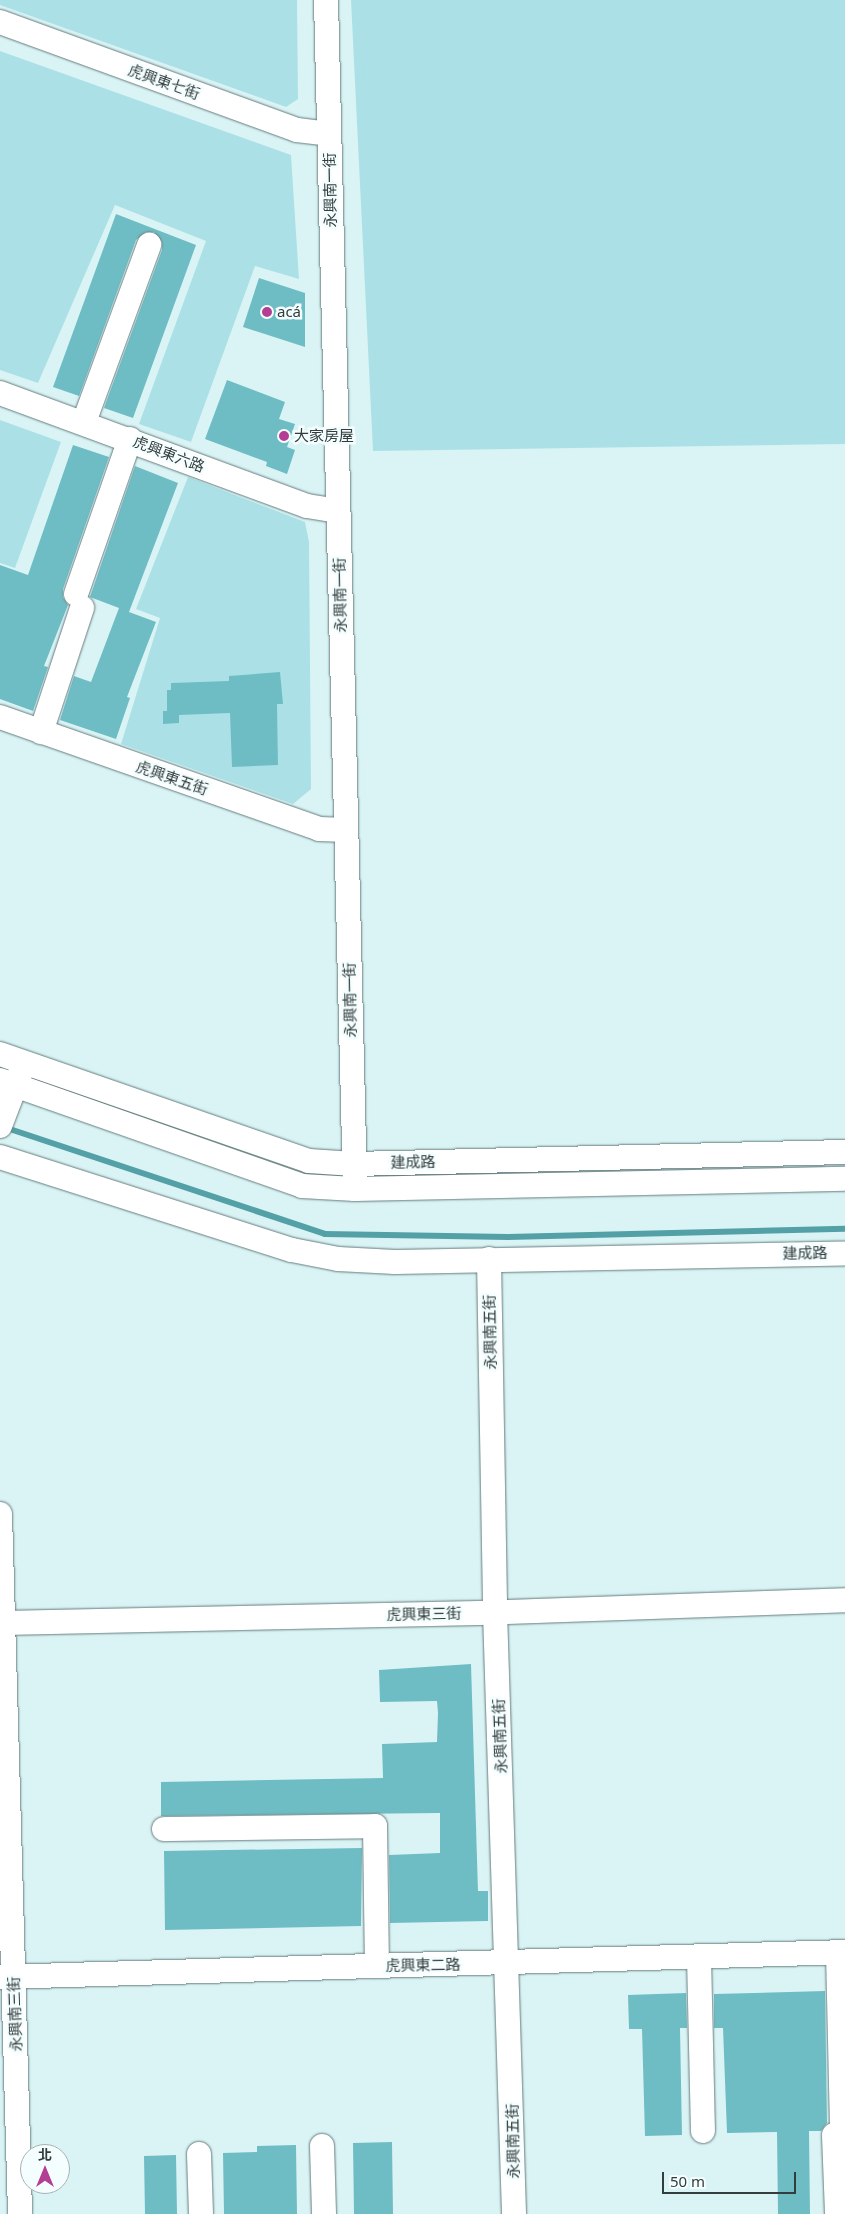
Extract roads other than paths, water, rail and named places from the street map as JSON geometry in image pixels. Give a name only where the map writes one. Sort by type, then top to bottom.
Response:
[{"type":"street","name":"永興南一街","points":[[326,0],[355,1190]]},
{"type":"street","name":"虎興東七街","points":[[0,22],[297,130],[329,134]]},
{"type":"street","points":[[84,422],[149,245]]},
{"type":"street","name":"虎興東六路","points":[[0,393],[84,422],[307,506],[338,511]]},
{"type":"street","points":[[41,732],[79,601],[130,439]]},
{"type":"street","name":"虎興東五街","points":[[0,717],[318,829],[346,830]]},
{"type":"street","name":"建成路","points":[[0,1054],[309,1161],[354,1164],[845,1152]]},
{"type":"street","points":[[0,1126],[8,1086],[25,1063]]},
{"type":"street","name":"建成路","points":[[8,1086],[302,1186],[355,1190],[845,1179]]},
{"type":"street","name":"建成路","points":[[0,1157],[292,1250],[338,1259],[395,1262],[845,1253]]},
{"type":"street","name":"永興南五街","points":[[489,1259],[495,1612],[508,1963],[514,2214]]},
{"type":"street","name":"永興南三街","points":[[0,1514],[7,1977],[20,2214]]},
{"type":"street","name":"虎興東三街","points":[[3,1623],[495,1612],[845,1600]]},
{"type":"street","points":[[164,1829],[375,1826],[377,1966]]},
{"type":"street","points":[[837,2214],[841,1952]]},
{"type":"street","name":"虎興東二路","points":[[7,1977],[841,1952]]},
{"type":"street","points":[[698,1957],[703,2131]]},
{"type":"street","points":[[322,2146],[324,2214]]},
{"type":"street","points":[[199,2154],[201,2214]]},
{"type":"waterway","points":[[4,1127],[325,1234],[508,1237],[845,1229]]},
{"type":"place","name":"acá","points":[[267,312]]},
{"type":"place","name":"大家房屋","points":[[284,436]]}]
